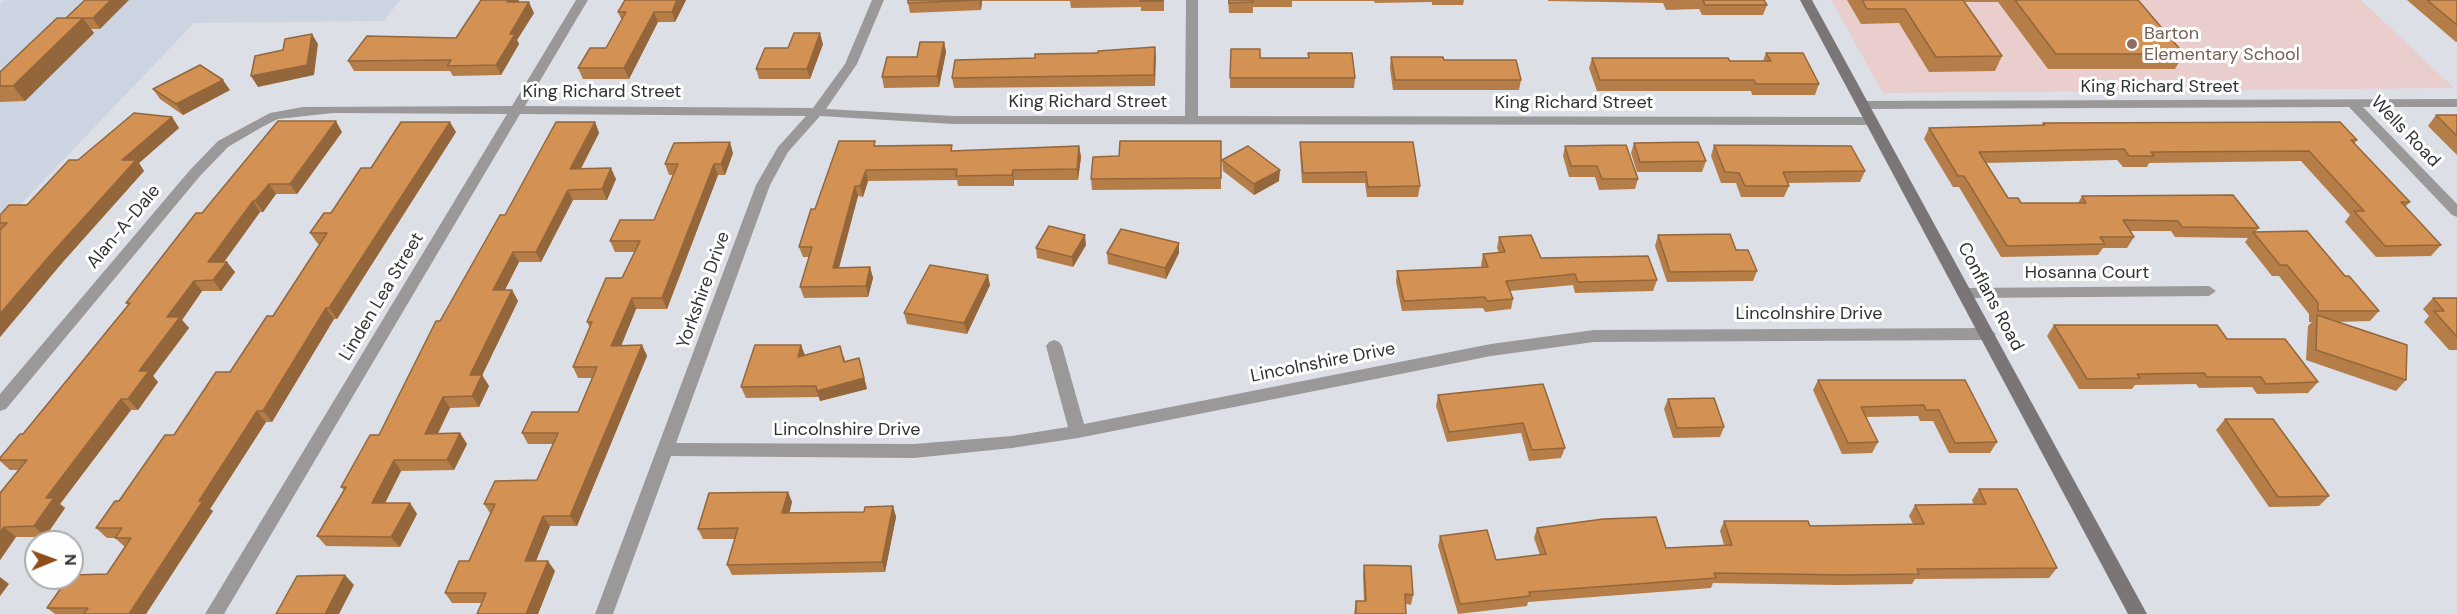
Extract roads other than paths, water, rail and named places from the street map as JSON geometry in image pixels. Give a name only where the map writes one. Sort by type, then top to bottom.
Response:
[{"type":"main road","name":"Conflans Road","points":[[1806,0],[1989,334],[2138,614]]},
{"type":"street","name":"Linden Lea Street","points":[[214,614],[582,0]]},
{"type":"street","name":"Yorkshire Drive","points":[[604,614],[763,185],[783,150],[817,112],[851,64],[878,0]]},
{"type":"street","points":[[1191,121],[1192,0]]},
{"type":"street","name":"King Richard Street","points":[[1863,105],[2457,103]]},
{"type":"street","name":"Wells Road","points":[[2353,104],[2457,212]]},
{"type":"street","name":"King Richard Street","points":[[303,111],[518,109],[817,112],[953,120],[1872,121]]},
{"type":"street","name":"Alan-A-Dale","points":[[0,405],[195,173],[223,144],[256,124],[275,116],[303,111]]},
{"type":"street","name":"Hosanna Court","points":[[1966,293],[2209,291]]},
{"type":"street","name":"Lincolnshire Drive","points":[[667,449],[914,451],[1012,442],[1078,432],[1491,350],[1594,336],[1989,334]]},
{"type":"street","points":[[1054,346],[1078,432]]},
{"type":"place","name":"Barton Elementary School","points":[[2132,44]]}]
